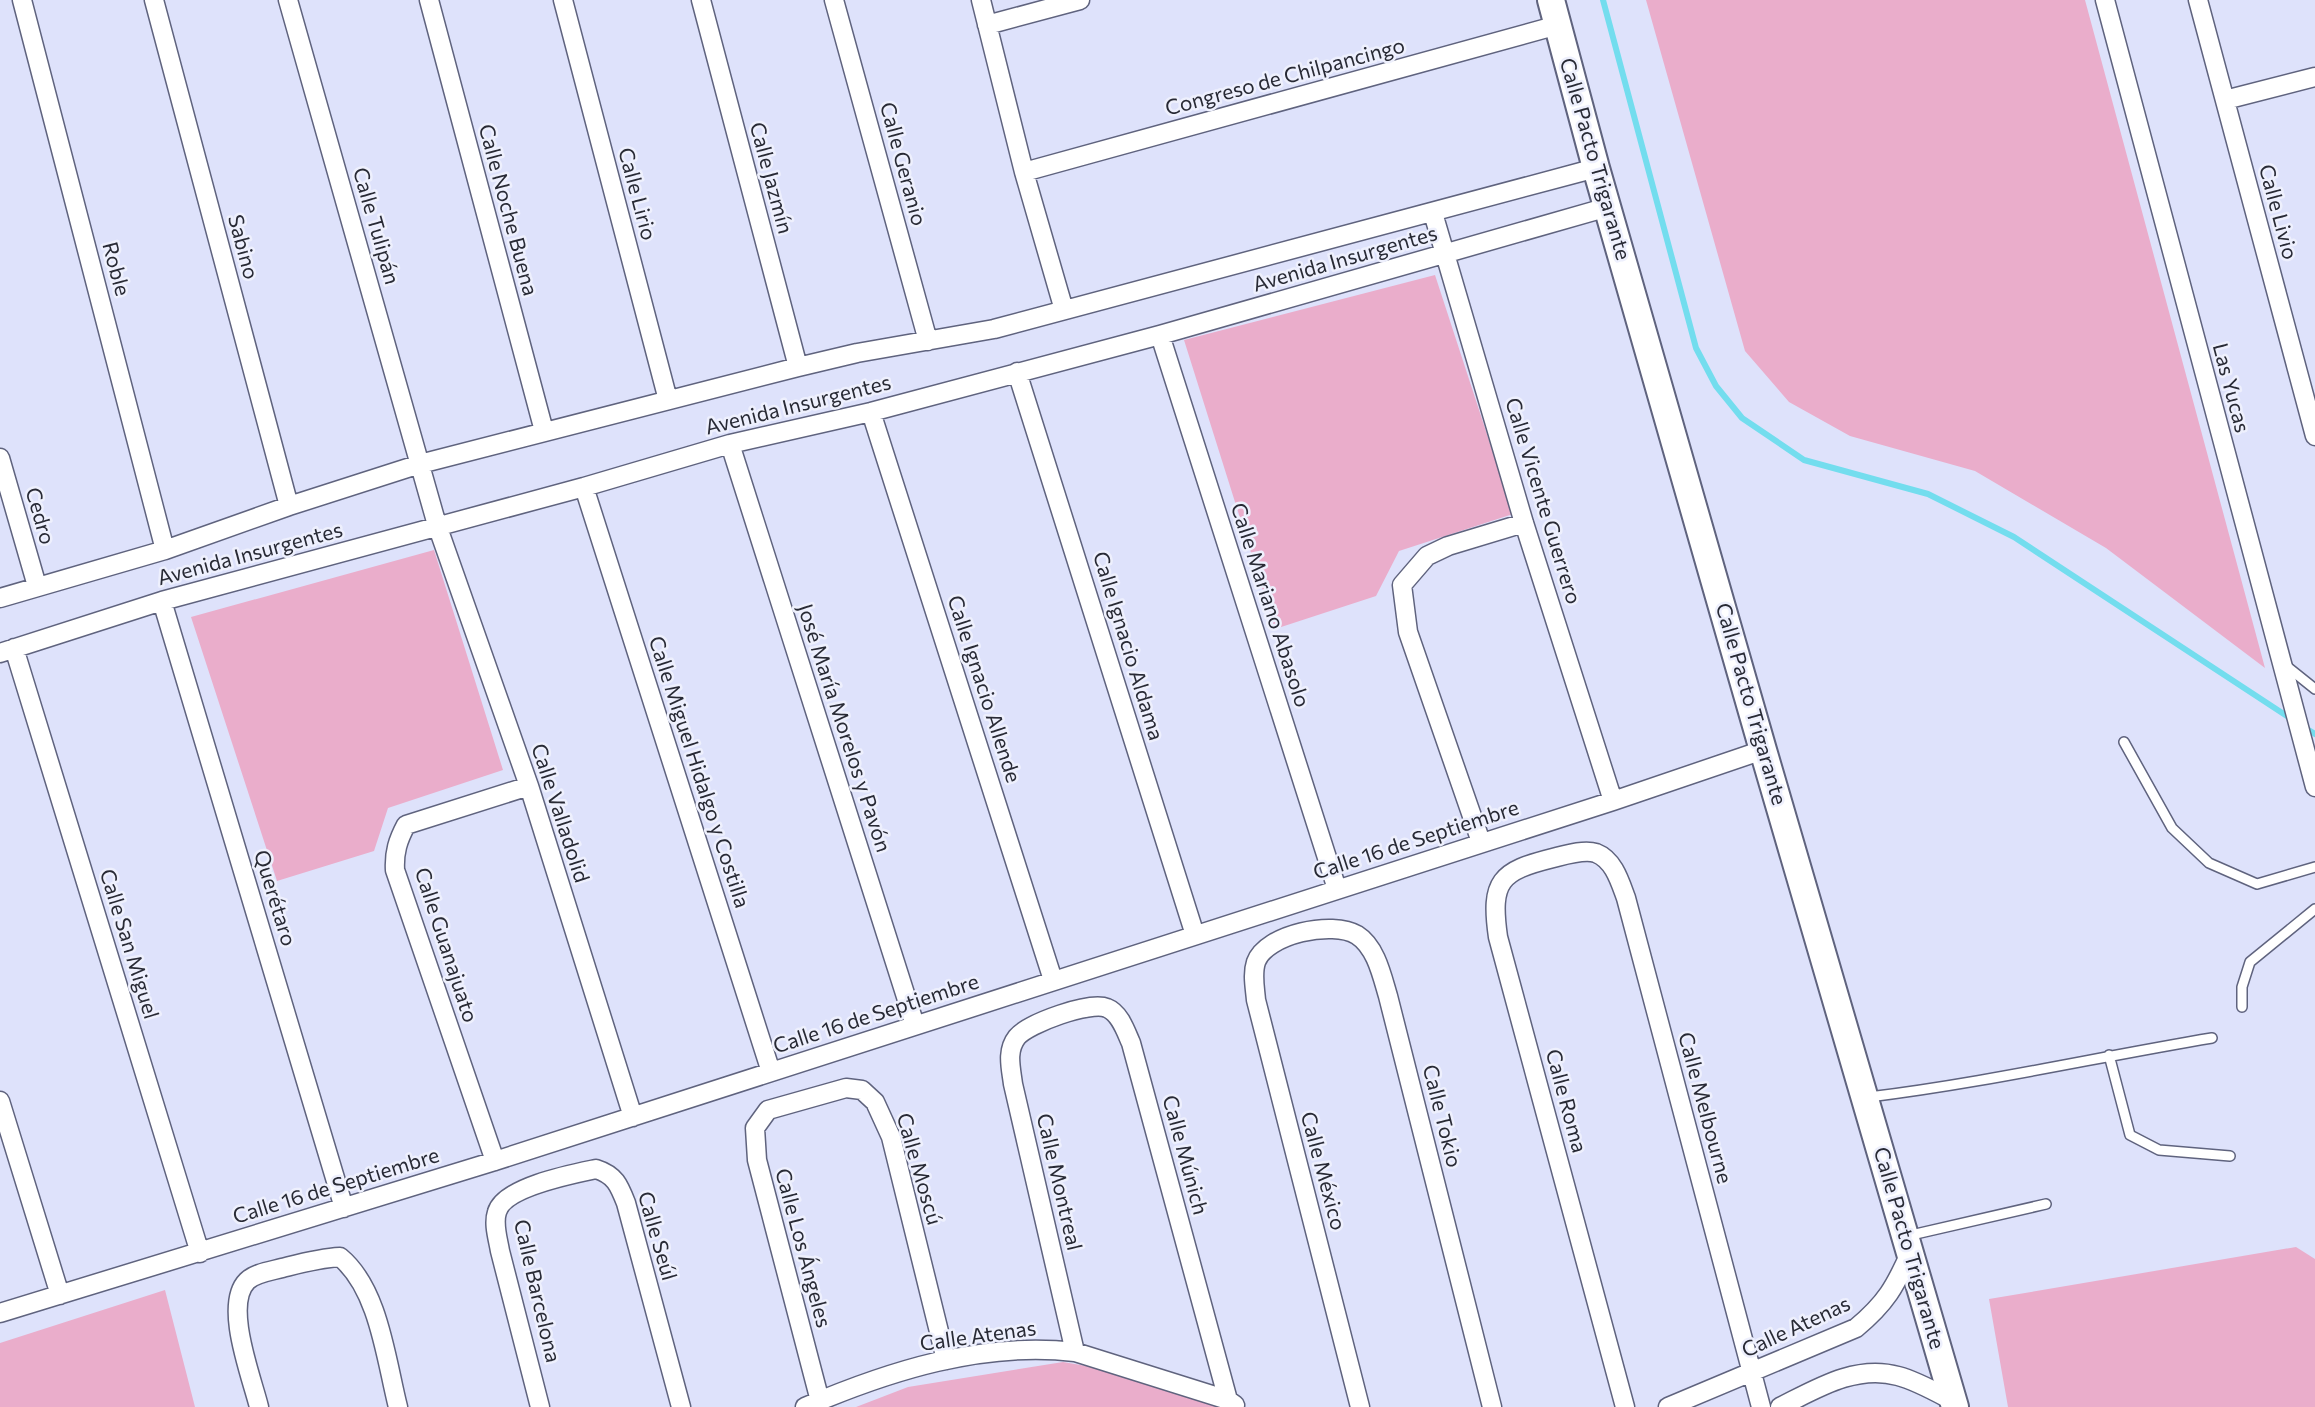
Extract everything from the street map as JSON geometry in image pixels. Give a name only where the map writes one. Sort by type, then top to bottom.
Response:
[{"type":"street","name":"Roble","points":[[22,0],[165,550]]},
{"type":"street","name":"Sabino","points":[[154,0],[289,506]]},
{"type":"street","name":"Calle Tulipán","points":[[288,0],[437,526]]},
{"type":"street","name":"Calle Noche Buena","points":[[429,0],[544,431]]},
{"type":"street","name":"Calle Lirio","points":[[563,0],[668,400]]},
{"type":"street","name":"Calle Jazmín","points":[[701,0],[798,367]]},
{"type":"street","name":"Calle Geranio","points":[[834,0],[928,341]]},
{"type":"street","points":[[981,0],[1024,172],[1064,310]]},
{"type":"street","points":[[987,25],[1080,0]]},
{"type":"street","name":"Las Yucas","points":[[2105,0],[2315,787]]},
{"type":"street","name":"Calle Livio","points":[[2198,0],[2315,436]]},
{"type":"street","name":"Calle Pacto Trigarante","points":[[1554,12],[1763,750],[1954,1404]]},
{"type":"street","name":"Congreso de Chilpancingo","points":[[1024,172],[1554,12]]},
{"type":"street","points":[[2225,100],[2315,77]]},
{"type":"street","name":"Avenida Insurgentes","points":[[0,598],[165,550],[420,464],[857,353],[995,329],[1596,168]]},
{"type":"street","name":"Avenida Insurgentes","points":[[7,650],[162,601],[584,487],[730,444],[871,412],[1160,335],[1608,207]]},
{"type":"street","name":"Calle Vicente Guerrero","points":[[1433,213],[1524,523],[1613,801]]},
{"type":"street","name":"Calle Mariano Abasolo","points":[[1160,335],[1337,889]]},
{"type":"street","name":"Calle Ignacio Aldama","points":[[1017,372],[1195,935]]},
{"type":"street","name":"Calle Ignacio Allende","points":[[871,412],[1053,980]]},
{"type":"street","name":"José María Morelos y Pavón","points":[[730,444],[915,1025]]},
{"type":"street","name":"Cedro","points":[[0,458],[37,586]]},
{"type":"street","name":"Calle Miguel Hidalgo y Costilla","points":[[584,487],[771,1072]]},
{"type":"street","points":[[1481,842],[1408,632],[1402,585],[1427,556],[1448,546],[1524,523]]},
{"type":"street","name":"Calle Valladolid","points":[[437,526],[529,786],[633,1116]]},
{"type":"street","name":"Querétaro","points":[[162,601],[344,1208]]},
{"type":"street","name":"Calle San Miguel","points":[[7,650],[200,1252]]},
{"type":"street","name":"Calle 16 de Septiembre","points":[[0,1314],[495,1161],[1613,801],[1763,750]]},
{"type":"street","name":"Calle Guanajuato","points":[[495,1161],[396,870],[395,857],[397,842],[406,825],[529,786]]},
{"type":"street","name":"Calle Melbourne","points":[[1572,853],[1595,853],[1608,862],[1618,877],[1626,898],[1761,1407]]},
{"type":"street","name":"Calle Roma","points":[[1572,853],[1524,865],[1509,873],[1496,896],[1494,914],[1625,1407]]},
{"type":"street","name":"Calle Tokio","points":[[1267,948],[1284,938],[1321,929],[1342,929],[1357,935],[1369,948],[1388,996],[1492,1407]]},
{"type":"street","name":"Calle México","points":[[1267,948],[1256,962],[1256,1000],[1360,1407]]},
{"type":"street","name":"Calle Múnich","points":[[1028,1027],[1043,1020],[1092,1007],[1107,1008],[1117,1016],[1125,1029],[1233,1404]]},
{"type":"street","name":"Calle Montreal","points":[[1028,1027],[1016,1038],[1010,1051],[1013,1084],[1075,1352]]},
{"type":"street","name":"Calle Moscú","points":[[768,1110],[846,1088],[862,1090],[875,1102],[891,1137],[946,1360]]},
{"type":"street","points":[[0,1101],[60,1295]]},
{"type":"street","name":"Calle Los Ángeles","points":[[768,1110],[755,1128],[757,1160],[812,1404]]},
{"type":"street","name":"Calle Seúl","points":[[516,1192],[596,1170],[608,1173],[619,1185],[681,1407]]},
{"type":"street","name":"Calle Barcelona","points":[[516,1192],[503,1201],[496,1213],[496,1227],[540,1407]]},
{"type":"street","name":"Calle Atenas","points":[[1668,1407],[1856,1328],[1879,1309],[1895,1286],[1909,1244]]},
{"type":"street","points":[[259,1407],[237,1311],[240,1293],[247,1281],[259,1274],[323,1258],[340,1257],[355,1269],[372,1302],[398,1407]]},
{"type":"street","name":"Calle Atenas","points":[[812,1404],[882,1377],[946,1360],[1015,1350],[1050,1349],[1075,1352],[1233,1404]]},
{"type":"street","points":[[1780,1407],[1838,1378],[1874,1372],[1898,1376],[1954,1404]]},
{"type":"lane","points":[[2283,670],[2315,689]]},
{"type":"lane","points":[[2124,742],[2172,828],[2209,863],[2257,884],[2315,867]]},
{"type":"lane","points":[[2242,1007],[2242,987],[2250,962],[2315,909]]},
{"type":"lane","points":[[1866,1098],[1919,1091],[2212,1038]]},
{"type":"lane","points":[[2109,1055],[2130,1135],[2159,1150],[2230,1156]]},
{"type":"lane","points":[[1909,1244],[2046,1204]]},
{"type":"shaded area","points":[[1646,0],[2085,0],[2265,668],[2106,548],[1975,471],[1850,436],[1789,402],[1745,351]]},
{"type":"shaded area","points":[[1435,275],[1513,514],[1399,551],[1376,596],[1275,629],[1184,340]]},
{"type":"shaded area","points":[[434,550],[503,770],[388,808],[374,851],[277,881],[191,617]]},
{"type":"shaded area","points":[[2296,1247],[2315,1259],[2315,1407],[2008,1407],[1989,1299]]},
{"type":"shaded area","points":[[165,1290],[195,1407],[0,1407],[0,1343]]},
{"type":"shaded area","points":[[1063,1362],[1151,1377],[1231,1407],[856,1407],[908,1387]]},
{"type":"waterway","points":[[1603,0],[1696,348],[1716,386],[1742,418],[1804,460],[1928,494],[2014,537],[2293,720]]},
{"type":"waterway","points":[[2302,726],[2315,734]]}]
